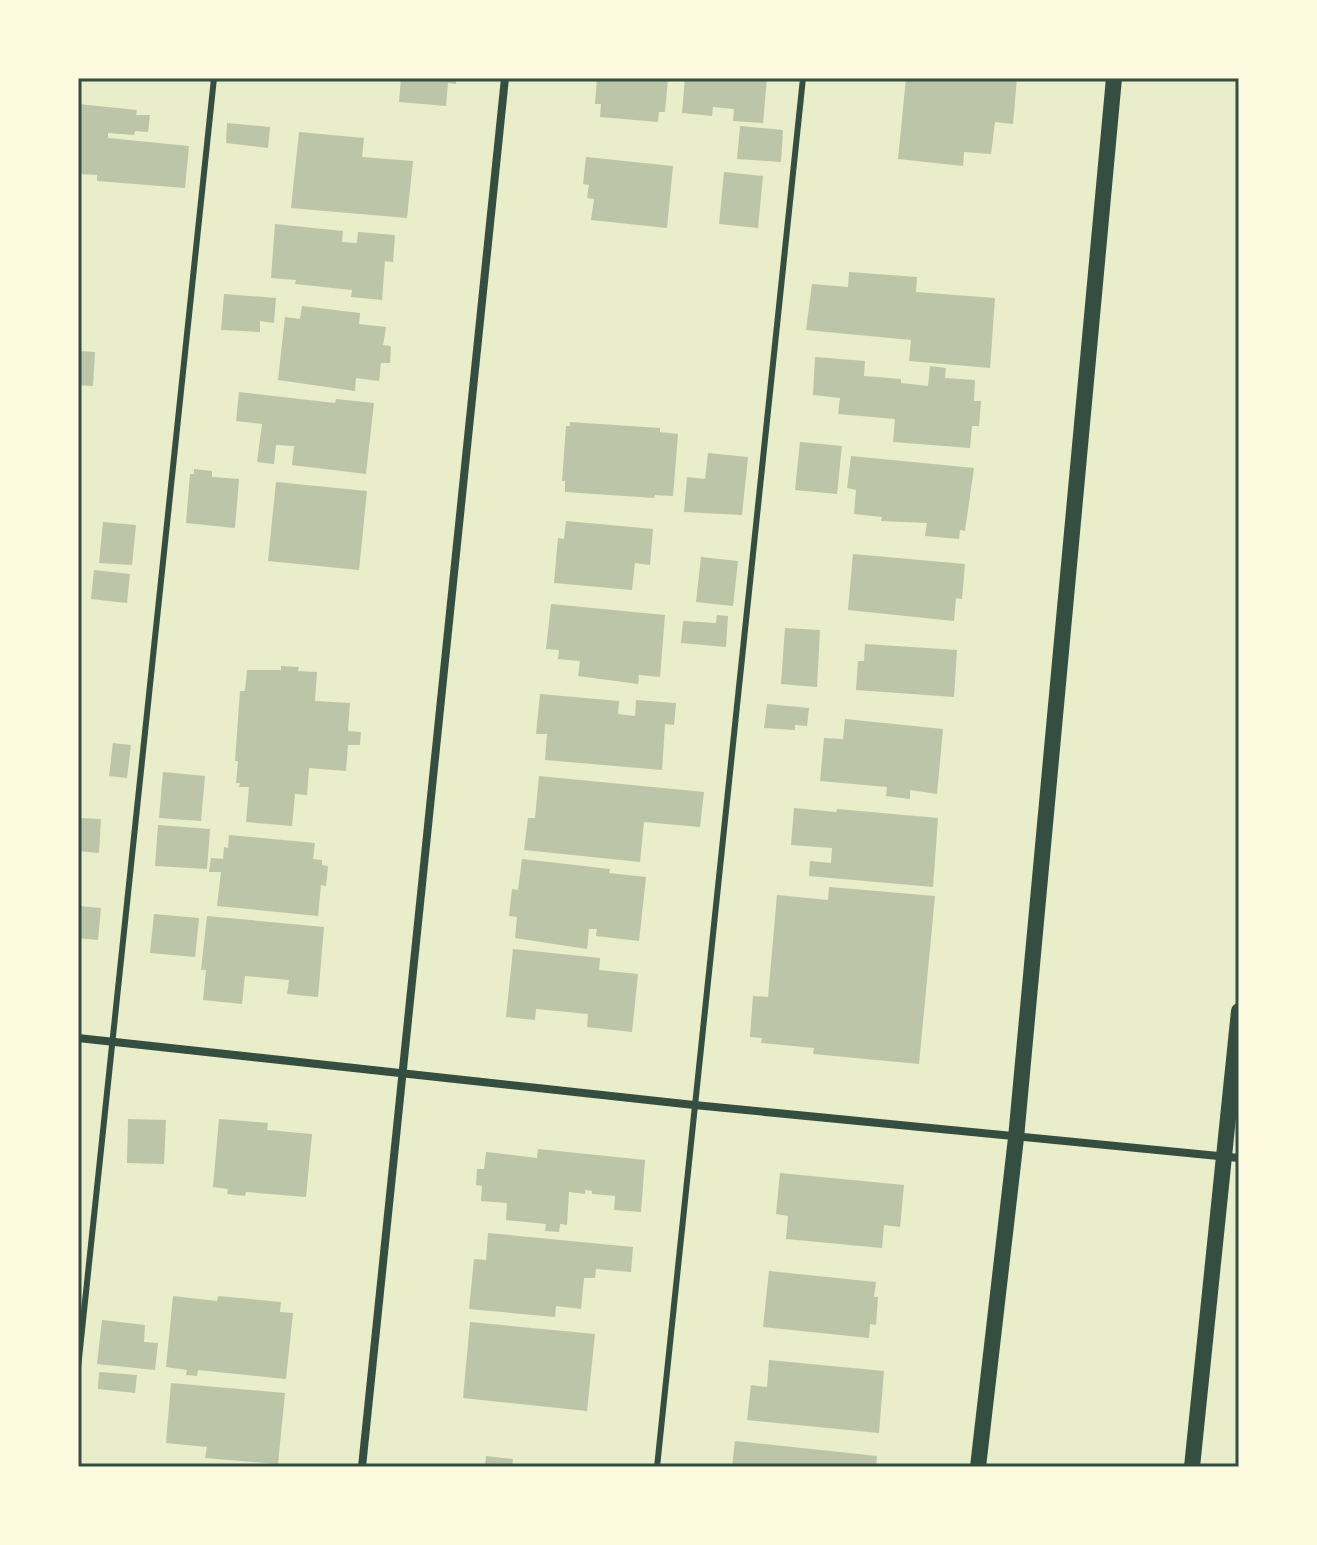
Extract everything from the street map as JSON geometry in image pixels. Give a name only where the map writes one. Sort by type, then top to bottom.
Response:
[{"type":"main road","points":[[978,1467],[1016,1138],[1114,78]]},
{"type":"main road","points":[[1192,1467],[1231,1157],[1239,1011]]},
{"type":"street","points":[[362,1467],[505,78]]},
{"type":"street","points":[[78,1038],[694,1105],[1231,1157]]},
{"type":"lane","points":[[78,1368],[214,78]]},
{"type":"lane","points":[[657,1467],[803,78]]},
{"type":"building","points":[[401,78],[456,78],[456,84],[448,83],[446,106],[399,102]]},
{"type":"building","points":[[597,78],[668,78],[665,112],[659,112],[658,122],[600,117],[601,104],[595,104]]},
{"type":"building","points":[[685,78],[767,78],[763,123],[733,121],[734,109],[713,107],[712,116],[682,113]]},
{"type":"building","points":[[906,78],[1017,78],[1013,124],[995,122],[991,154],[964,152],[963,166],[898,159]]},
{"type":"building","points":[[78,104],[137,110],[136,115],[150,115],[148,132],[135,131],[134,135],[108,133],[108,138],[189,146],[185,188],[97,181],[97,175],[78,174]]},
{"type":"building","points":[[227,123],[270,127],[268,148],[226,143]]},
{"type":"building","points":[[740,126],[783,130],[781,162],[737,159]]},
{"type":"building","points":[[299,132],[364,138],[362,157],[413,161],[407,218],[291,208]]},
{"type":"building","points":[[586,157],[673,166],[667,228],[591,220],[594,199],[587,198],[589,185],[583,184]]},
{"type":"building","points":[[724,172],[763,176],[758,228],[719,224]]},
{"type":"building","points":[[275,224],[343,231],[342,242],[357,243],[358,232],[395,235],[393,262],[385,261],[382,300],[351,297],[352,290],[295,284],[296,280],[271,278]]},
{"type":"building","points":[[849,272],[917,277],[916,292],[995,298],[990,368],[909,361],[911,340],[806,330],[812,284],[848,287]]},
{"type":"building","points":[[224,294],[276,298],[274,323],[260,321],[260,332],[221,330]]},
{"type":"building","points":[[302,306],[360,313],[359,324],[386,327],[383,345],[391,346],[390,363],[381,363],[379,381],[356,378],[355,391],[278,380],[285,317],[300,319]]},
{"type":"building","points":[[78,351],[95,352],[93,386],[78,385]]},
{"type":"building","points":[[815,357],[865,361],[864,376],[901,379],[901,383],[928,386],[930,366],[946,368],[945,378],[975,380],[974,401],[981,401],[979,426],[972,426],[970,448],[893,442],[895,419],[838,414],[840,398],[813,395]]},
{"type":"building","points":[[239,392],[335,403],[336,399],[374,403],[366,474],[292,465],[294,446],[276,445],[274,464],[257,462],[262,424],[236,421]]},
{"type":"building","points":[[570,422],[660,428],[660,432],[678,434],[673,496],[655,495],[654,498],[565,492],[565,481],[562,481],[566,426],[570,426]]},
{"type":"building","points":[[800,442],[842,446],[837,494],[795,490]]},
{"type":"building","points":[[708,453],[748,457],[742,515],[684,512],[687,477],[705,479]]},
{"type":"building","points":[[851,456],[974,468],[965,531],[960,530],[959,539],[925,536],[927,523],[881,521],[882,517],[854,514],[856,490],[847,488]]},
{"type":"building","points":[[194,469],[212,471],[212,477],[239,479],[235,528],[186,523],[190,474],[194,474]]},
{"type":"building","points":[[276,482],[367,491],[359,570],[268,561]]},
{"type":"building","points":[[566,521],[653,529],[650,565],[635,563],[632,590],[554,583],[558,538],[564,539]]},
{"type":"building","points":[[103,522],[136,525],[132,565],[99,563]]},
{"type":"building","points":[[853,554],[965,564],[962,599],[956,598],[954,621],[848,610]]},
{"type":"building","points":[[701,557],[738,561],[733,606],[696,602]]},
{"type":"building","points":[[94,570],[130,574],[127,603],[91,599]]},
{"type":"building","points":[[551,604],[665,615],[660,677],[639,675],[638,684],[578,676],[580,661],[558,659],[559,650],[546,649]]},
{"type":"building","points":[[717,615],[728,616],[726,647],[681,643],[683,621],[716,623]]},
{"type":"building","points":[[785,628],[820,630],[817,687],[781,684]]},
{"type":"building","points":[[865,644],[957,650],[954,697],[856,690],[858,661],[864,661]]},
{"type":"building","points":[[281,666],[317,672],[315,701],[350,703],[348,731],[361,732],[360,745],[348,745],[346,771],[309,768],[307,795],[295,794],[292,826],[246,822],[249,787],[239,787],[240,783],[236,783],[240,691],[245,691],[247,670],[281,670]]},
{"type":"building","points":[[540,694],[619,701],[618,714],[635,716],[636,700],[676,703],[674,725],[665,724],[662,770],[545,760],[547,734],[536,734]]},
{"type":"building","points":[[767,704],[809,708],[807,726],[795,725],[795,730],[764,728]]},
{"type":"building","points":[[845,719],[943,729],[937,794],[910,790],[910,799],[886,796],[887,787],[820,781],[824,738],[843,739]]},
{"type":"building","points":[[113,743],[131,745],[127,778],[109,776]]},
{"type":"building","points":[[163,772],[205,776],[201,821],[159,818]]},
{"type":"building","points":[[539,776],[704,792],[700,827],[644,822],[640,862],[524,850],[528,818],[535,818]]},
{"type":"building","points":[[794,808],[938,818],[933,887],[809,876],[810,861],[831,863],[832,848],[791,845]]},
{"type":"building","points":[[78,818],[101,819],[99,853],[78,851]]},
{"type":"building","points":[[158,825],[210,829],[207,869],[155,866]]},
{"type":"building","points":[[229,835],[315,843],[313,859],[322,860],[322,865],[328,866],[326,886],[321,885],[318,916],[217,906],[221,872],[209,872],[211,858],[223,859]]},
{"type":"building","points":[[522,859],[610,869],[609,873],[646,877],[639,941],[596,936],[597,929],[589,929],[587,949],[515,938],[517,917],[509,916],[512,889],[518,890]]},
{"type":"building","points":[[829,887],[935,896],[919,1064],[813,1054],[814,1048],[761,1043],[762,1038],[750,1037],[753,996],[768,997],[777,895],[828,900]]},
{"type":"building","points":[[78,906],[101,908],[98,940],[78,938]]},
{"type":"building","points":[[154,914],[199,918],[195,957],[150,953]]},
{"type":"building","points":[[207,916],[324,927],[318,997],[287,994],[289,980],[245,976],[242,1004],[203,1000],[206,970],[201,970]]},
{"type":"building","points":[[513,949],[600,958],[599,970],[638,974],[632,1032],[587,1027],[588,1014],[536,1009],[535,1020],[506,1017]]},
{"type":"building","points":[[128,1119],[166,1120],[164,1164],[127,1163]]},
{"type":"building","points":[[219,1119],[268,1123],[267,1130],[312,1134],[306,1197],[246,1192],[245,1196],[227,1194],[228,1189],[213,1187]]},
{"type":"building","points":[[538,1149],[645,1160],[641,1212],[614,1210],[615,1196],[592,1194],[592,1191],[585,1190],[585,1194],[569,1192],[567,1225],[560,1224],[559,1232],[545,1231],[546,1224],[506,1220],[507,1203],[481,1201],[482,1186],[476,1185],[477,1169],[484,1169],[486,1152],[537,1158]]},
{"type":"building","points":[[780,1173],[904,1185],[900,1227],[884,1225],[882,1248],[786,1239],[788,1216],[776,1214]]},
{"type":"building","points":[[488,1233],[633,1247],[631,1272],[596,1269],[595,1278],[584,1278],[581,1309],[556,1306],[555,1317],[469,1309],[474,1259],[486,1260]]},
{"type":"building","points":[[769,1271],[876,1282],[876,1325],[870,1324],[869,1338],[763,1327]]},
{"type":"building","points":[[173,1296],[217,1301],[218,1296],[281,1302],[280,1312],[293,1313],[286,1379],[198,1370],[197,1376],[186,1375],[187,1370],[166,1367]]},
{"type":"building","points":[[102,1320],[145,1325],[144,1342],[158,1343],[155,1370],[97,1364]]},
{"type":"building","points":[[470,1322],[595,1334],[587,1411],[463,1398]]},
{"type":"building","points":[[769,1360],[884,1371],[879,1433],[747,1420],[751,1385],[767,1387]]},
{"type":"building","points":[[99,1372],[137,1375],[135,1393],[98,1389]]},
{"type":"building","points":[[171,1383],[285,1393],[278,1464],[205,1458],[207,1447],[166,1443]]},
{"type":"building","points":[[735,1441],[877,1456],[876,1467],[732,1467]]},
{"type":"building","points":[[486,1456],[513,1459],[512,1467],[485,1467]]}]
